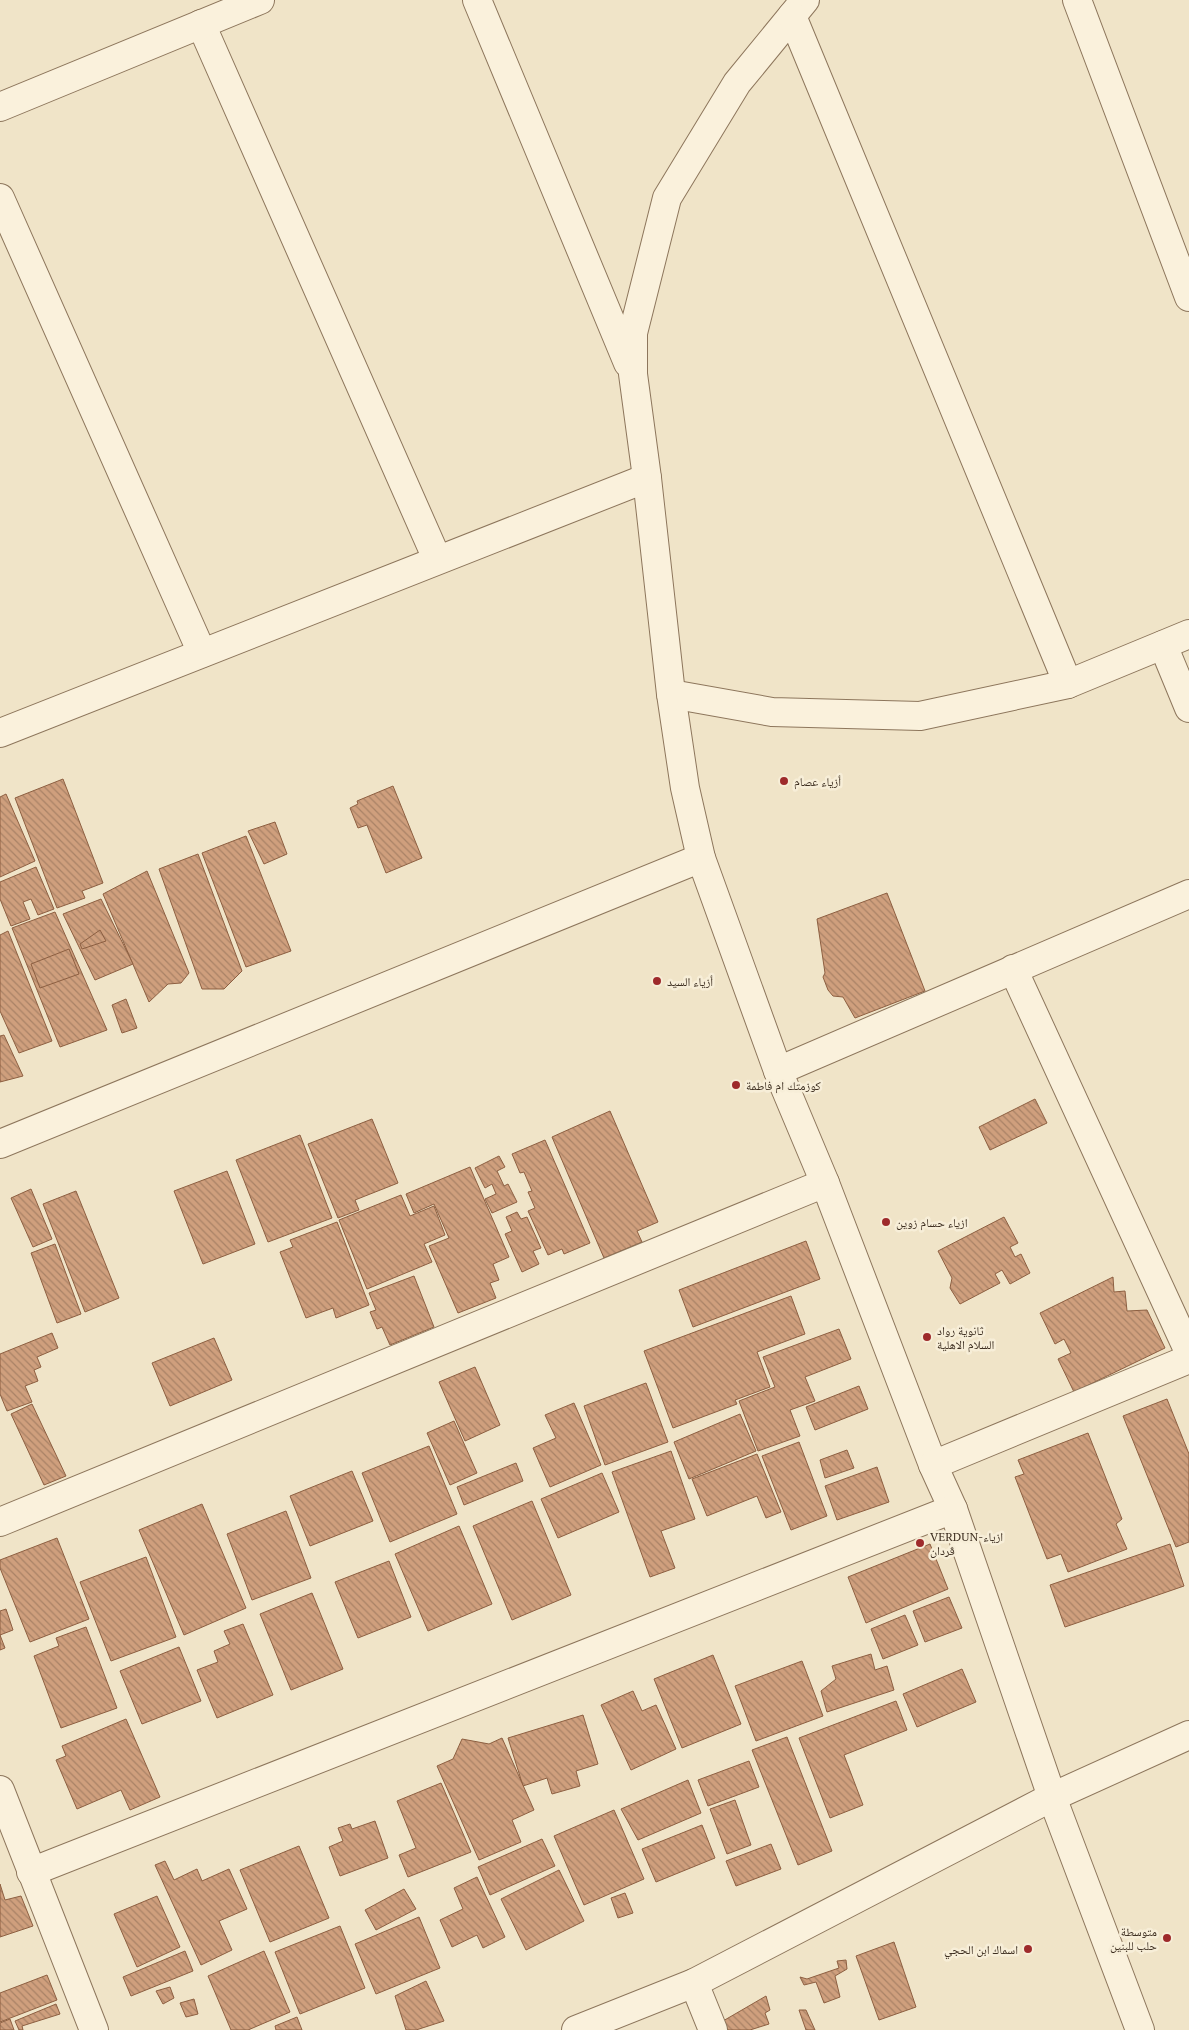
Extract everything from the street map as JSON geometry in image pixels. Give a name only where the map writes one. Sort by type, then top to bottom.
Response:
[{"type":"street","points":[[0,107],[260,0]]},
{"type":"street","points":[[477,0],[633,374]]},
{"type":"street","points":[[1077,0],[1189,297]]},
{"type":"street","points":[[1068,684],[799,8],[738,83],[667,198],[633,333],[633,374],[647,478],[671,694],[685,788],[700,858],[778,1071],[825,1183],[933,1465],[952,1509],[1052,1797],[1140,2030]]},
{"type":"street","points":[[201,24],[437,559]]},
{"type":"street","points":[[0,198],[202,653]]},
{"type":"street","points":[[0,733],[437,559],[647,478]]},
{"type":"street","points":[[671,694],[772,712],[920,716],[1068,684],[1189,634]]},
{"type":"street","points":[[1163,646],[1189,708]]},
{"type":"street","points":[[0,1144],[700,858]]},
{"type":"street","points":[[778,1071],[1189,894]]},
{"type":"street","points":[[1012,969],[1189,1352]]},
{"type":"street","points":[[0,1522],[825,1183]]},
{"type":"street","points":[[933,1465],[1189,1359]]},
{"type":"street","points":[[31,1872],[952,1509]]},
{"type":"street","points":[[576,2030],[694,1983],[1052,1797],[1189,1735]]},
{"type":"street","points":[[0,1790],[94,2030]]},
{"type":"street","points":[[694,1983],[713,2030]]},
{"type":"building","points":[[63,779],[103,883],[82,891],[85,898],[57,908],[15,798]]},
{"type":"building","points":[[393,786],[422,858],[386,873],[367,825],[358,828],[350,808],[358,804],[357,801]]},
{"type":"building","points":[[6,794],[35,861],[0,877],[0,797]]},
{"type":"building","points":[[275,822],[287,854],[264,864],[248,831]]},
{"type":"building","points":[[246,836],[291,951],[246,967],[202,853]]},
{"type":"building","points":[[198,854],[242,971],[224,989],[202,989],[159,869]]},
{"type":"building","points":[[36,867],[54,909],[38,915],[31,899],[23,902],[30,919],[11,926],[0,899],[0,882]]},
{"type":"building","points":[[147,871],[189,973],[181,983],[168,984],[149,1002],[103,894]]},
{"type":"building","points":[[887,893],[925,991],[855,1018],[843,997],[833,996],[828,990],[823,977],[825,973],[817,919]]},
{"type":"building","points":[[101,899],[133,964],[95,980],[63,914]]},
{"type":"building","points":[[55,912],[107,1030],[60,1047],[12,928]]},
{"type":"building","points":[[100,930],[106,941],[82,949],[80,944]]},
{"type":"building","points":[[8,931],[52,1041],[19,1053],[0,1011],[0,935]]},
{"type":"building","points":[[69,949],[79,974],[40,988],[31,964]]},
{"type":"building","points":[[126,999],[137,1028],[122,1033],[112,1005]]},
{"type":"building","points":[[4,1035],[23,1076],[0,1082],[0,1036]]},
{"type":"building","points":[[1035,1099],[1047,1123],[990,1150],[979,1127]]},
{"type":"building","points":[[610,1111],[658,1222],[637,1231],[642,1242],[604,1258],[552,1137]]},
{"type":"building","points":[[372,1119],[398,1183],[355,1200],[359,1210],[338,1218],[308,1144]]},
{"type":"building","points":[[300,1135],[332,1218],[268,1242],[236,1160]]},
{"type":"building","points":[[545,1140],[590,1243],[564,1254],[562,1249],[548,1255],[528,1211],[535,1208],[528,1192],[532,1191],[524,1172],[520,1173],[512,1154]]},
{"type":"building","points":[[499,1156],[505,1167],[497,1171],[504,1186],[508,1184],[517,1202],[492,1213],[485,1199],[496,1194],[492,1184],[485,1188],[475,1168]]},
{"type":"building","points":[[470,1167],[509,1257],[493,1264],[499,1280],[490,1283],[496,1298],[458,1313],[429,1246],[449,1238],[434,1204],[414,1213],[406,1194]]},
{"type":"building","points":[[227,1171],[255,1244],[203,1264],[174,1191]]},
{"type":"building","points":[[31,1189],[52,1239],[33,1247],[11,1198]]},
{"type":"building","points":[[76,1191],[119,1298],[85,1312],[43,1204]]},
{"type":"building","points":[[401,1195],[410,1216],[434,1206],[445,1235],[424,1244],[432,1262],[367,1289],[339,1220]]},
{"type":"building","points":[[517,1212],[521,1219],[527,1217],[541,1248],[533,1251],[539,1264],[522,1272],[505,1234],[512,1231],[506,1217]]},
{"type":"building","points":[[1004,1217],[1018,1243],[1010,1247],[1015,1257],[1021,1254],[1030,1273],[1010,1284],[1002,1270],[995,1274],[1000,1283],[960,1304],[950,1288],[952,1278],[938,1251]]},
{"type":"building","points":[[337,1222],[369,1305],[336,1318],[333,1308],[306,1318],[280,1252],[293,1247],[290,1240]]},
{"type":"building","points":[[806,1241],[820,1279],[693,1327],[679,1290]]},
{"type":"building","points":[[55,1244],[81,1314],[57,1323],[31,1253]]},
{"type":"building","points":[[414,1276],[434,1327],[390,1345],[382,1327],[377,1329],[370,1312],[376,1310],[369,1293]]},
{"type":"building","points":[[1113,1277],[1114,1292],[1125,1291],[1127,1311],[1147,1310],[1165,1348],[1074,1392],[1058,1359],[1071,1353],[1064,1339],[1055,1344],[1040,1313]]},
{"type":"building","points":[[791,1296],[805,1334],[757,1352],[770,1387],[735,1400],[737,1404],[673,1428],[644,1351]]},
{"type":"building","points":[[839,1329],[851,1359],[805,1377],[815,1401],[790,1410],[800,1436],[758,1451],[739,1401],[775,1387],[763,1357]]},
{"type":"building","points":[[52,1333],[58,1348],[37,1357],[41,1367],[34,1370],[38,1381],[25,1386],[32,1402],[7,1411],[0,1394],[0,1354]]},
{"type":"building","points":[[214,1338],[232,1380],[170,1406],[152,1363]]},
{"type":"building","points":[[475,1367],[500,1425],[465,1441],[439,1382]]},
{"type":"building","points":[[646,1383],[668,1442],[605,1465],[584,1406]]},
{"type":"building","points":[[859,1386],[868,1409],[815,1430],[806,1407]]},
{"type":"building","points":[[1167,1399],[1189,1454],[1189,1542],[1176,1547],[1123,1416]]},
{"type":"building","points":[[574,1403],[601,1465],[550,1487],[533,1448],[556,1438],[545,1415]]},
{"type":"building","points":[[32,1404],[66,1476],[44,1485],[11,1414]]},
{"type":"building","points":[[740,1414],[756,1451],[689,1479],[674,1442]]},
{"type":"building","points":[[454,1421],[477,1473],[450,1485],[427,1433]]},
{"type":"building","points":[[1088,1433],[1122,1519],[1116,1524],[1127,1549],[1068,1572],[1061,1554],[1047,1559],[1015,1477],[1024,1474],[1018,1460]]},
{"type":"building","points":[[799,1442],[827,1516],[791,1530],[762,1456]]},
{"type":"building","points":[[429,1446],[457,1514],[390,1542],[362,1473]]},
{"type":"building","points":[[847,1450],[854,1468],[825,1478],[820,1460]]},
{"type":"building","points":[[671,1451],[695,1519],[661,1531],[675,1568],[650,1577],[612,1472]]},
{"type":"building","points":[[757,1454],[781,1512],[766,1518],[757,1496],[707,1516],[692,1479]]},
{"type":"building","points":[[516,1463],[523,1481],[464,1505],[457,1487]]},
{"type":"building","points":[[877,1467],[889,1502],[837,1520],[825,1486]]},
{"type":"building","points":[[352,1471],[373,1521],[310,1546],[290,1496]]},
{"type":"building","points":[[602,1473],[619,1512],[558,1538],[541,1499]]},
{"type":"building","points":[[532,1501],[571,1595],[512,1620],[473,1526]]},
{"type":"building","points":[[202,1504],[246,1608],[184,1635],[139,1530]]},
{"type":"building","points":[[286,1511],[311,1578],[252,1600],[227,1534]]},
{"type":"building","points":[[459,1526],[492,1604],[428,1631],[395,1554]]},
{"type":"building","points":[[57,1538],[89,1619],[30,1642],[0,1568],[0,1560]]},
{"type":"building","points":[[930,1544],[948,1589],[866,1623],[848,1577]]},
{"type":"building","points":[[1170,1544],[1184,1586],[1065,1627],[1050,1585]]},
{"type":"building","points":[[146,1557],[176,1637],[111,1661],[80,1582]]},
{"type":"building","points":[[389,1561],[411,1617],[358,1638],[335,1582]]},
{"type":"building","points":[[312,1593],[343,1669],[291,1690],[260,1614]]},
{"type":"building","points":[[949,1597],[962,1628],[925,1642],[913,1611]]},
{"type":"building","points":[[6,1609],[13,1630],[0,1635],[0,1611]]},
{"type":"building","points":[[905,1615],[918,1645],[883,1659],[871,1629]]},
{"type":"building","points":[[243,1624],[273,1695],[217,1718],[197,1670],[218,1662],[214,1651],[230,1644],[224,1631]]},
{"type":"building","points":[[86,1627],[117,1708],[61,1728],[34,1656],[59,1646],[56,1638]]},
{"type":"building","points":[[0,1635],[5,1648],[0,1650]]},
{"type":"building","points":[[179,1647],[201,1701],[142,1724],[120,1671]]},
{"type":"building","points":[[871,1654],[875,1670],[887,1666],[894,1690],[827,1712],[821,1691],[836,1679],[832,1666]]},
{"type":"building","points":[[713,1655],[741,1724],[682,1748],[654,1679]]},
{"type":"building","points":[[802,1661],[823,1716],[756,1741],[735,1686]]},
{"type":"building","points":[[962,1669],[976,1702],[917,1727],[903,1694]]},
{"type":"building","points":[[633,1691],[642,1711],[656,1705],[676,1749],[631,1770],[601,1705]]},
{"type":"building","points":[[896,1701],[907,1730],[844,1755],[863,1805],[830,1818],[799,1738]]},
{"type":"building","points":[[583,1715],[598,1764],[576,1771],[580,1786],[552,1794],[547,1778],[523,1786],[508,1738]]},
{"type":"building","points":[[126,1719],[160,1797],[130,1810],[121,1790],[77,1809],[56,1760],[66,1756],[62,1746]]},
{"type":"building","points":[[787,1737],[832,1851],[798,1865],[752,1750]]},
{"type":"building","points":[[502,1738],[534,1810],[512,1820],[521,1842],[479,1860],[437,1766],[453,1759],[462,1739],[489,1744]]},
{"type":"building","points":[[749,1761],[759,1787],[708,1806],[698,1780]]},
{"type":"building","points":[[688,1780],[701,1813],[638,1840],[621,1809]]},
{"type":"building","points":[[441,1783],[471,1852],[408,1877],[399,1855],[416,1848],[397,1801]]},
{"type":"building","points":[[735,1800],[751,1845],[727,1854],[710,1809]]},
{"type":"building","points":[[614,1810],[644,1879],[584,1905],[554,1836]]},
{"type":"building","points":[[375,1821],[388,1858],[340,1876],[329,1847],[343,1841],[338,1828],[350,1824],[352,1829]]},
{"type":"building","points":[[702,1825],[715,1858],[656,1882],[642,1849]]},
{"type":"building","points":[[542,1839],[555,1866],[490,1895],[478,1867]]},
{"type":"building","points":[[771,1844],[781,1869],[736,1886],[726,1861]]},
{"type":"building","points":[[299,1846],[329,1918],[270,1942],[240,1870]]},
{"type":"building","points":[[165,1861],[174,1880],[197,1869],[202,1881],[229,1869],[247,1909],[219,1921],[232,1950],[201,1965],[155,1865]]},
{"type":"building","points":[[559,1870],[584,1921],[526,1950],[501,1899]]},
{"type":"building","points":[[477,1877],[505,1937],[483,1948],[477,1935],[452,1947],[440,1920],[463,1909],[454,1888]]},
{"type":"building","points":[[0,1884],[5,1900],[21,1896],[33,1926],[0,1937]]},
{"type":"building","points":[[404,1889],[416,1909],[376,1930],[365,1910]]},
{"type":"building","points":[[625,1893],[633,1913],[618,1918],[611,1898]]},
{"type":"building","points":[[157,1896],[180,1947],[137,1967],[114,1914]]},
{"type":"building","points":[[419,1917],[440,1968],[376,1994],[355,1944]]},
{"type":"building","points":[[340,1926],[365,1988],[300,2014],[275,1952]]},
{"type":"building","points":[[894,1942],[916,2007],[879,2020],[856,1956]]},
{"type":"building","points":[[185,1951],[193,1971],[131,1996],[123,1977]]},
{"type":"building","points":[[264,1951],[290,2012],[248,2030],[231,2030],[208,1976]]},
{"type":"building","points":[[846,1960],[847,1969],[835,1976],[840,1997],[824,2003],[816,1982],[804,1985],[800,1977],[807,1979],[839,1968],[837,1961]]},
{"type":"building","points":[[47,1975],[57,2000],[0,2022],[0,1993]]},
{"type":"building","points":[[426,1981],[444,2021],[416,2030],[406,2030],[395,1996]]},
{"type":"building","points":[[170,1987],[174,1998],[163,2004],[156,1991]]},
{"type":"building","points":[[766,1996],[770,2010],[765,2013],[769,2024],[750,2030],[728,2030],[723,2021]]},
{"type":"building","points":[[194,1999],[198,2014],[186,2017],[180,2003]]},
{"type":"building","points":[[56,2004],[60,2014],[22,2026],[23,2030],[19,2030],[15,2021]]},
{"type":"building","points":[[799,2010],[806,2010],[815,2030],[806,2030]]},
{"type":"building","points":[[297,2017],[302,2030],[276,2030],[275,2026]]},
{"type":"building","points":[[10,2019],[14,2030],[0,2030],[0,2023]]},
{"type":"place","name":"أزياء عصام","points":[[784,781]]},
{"type":"place","name":"أزياء السيد","points":[[657,981]]},
{"type":"place","name":"كوزمتك ام فاطمة","points":[[736,1085]]},
{"type":"place","name":"ازياء حسام زوين","points":[[886,1222]]},
{"type":"place","name":"ثانوية رواد السلام الاهلية","points":[[927,1337]]},
{"type":"place","name":"VERDUN-ازياء ڤردان","points":[[920,1543]]},
{"type":"place","name":"متوسطة حلب للبنين","points":[[1167,1938]]},
{"type":"place","name":"اسماك ابن الحجي","points":[[1028,1949]]}]
